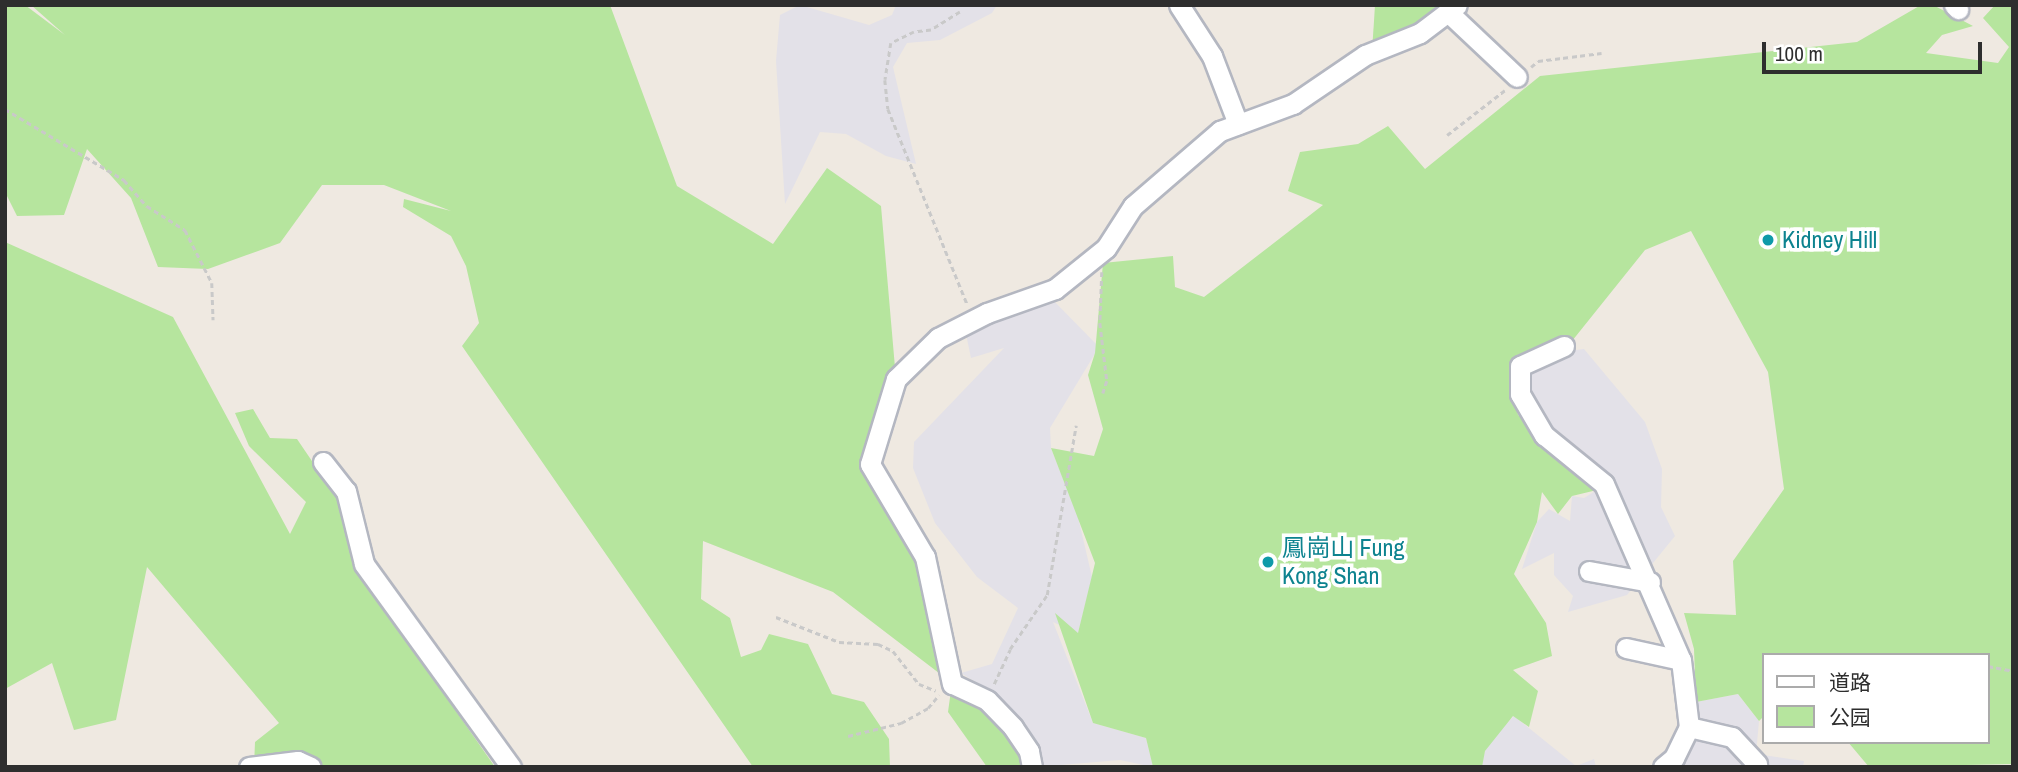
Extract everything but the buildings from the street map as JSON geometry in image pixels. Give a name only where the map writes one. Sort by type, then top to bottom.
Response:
[{"type":"street","points":[[1179,5],[1212,56],[1238,124]]},
{"type":"street","points":[[1032,767],[1029,751],[1013,727],[986,700],[947,688],[925,557],[870,464],[896,379],[938,338],[973,320],[1055,289],[1106,248],[1133,206],[1220,131],[1293,104],[1365,55],[1420,33],[1453,9],[1517,77]]},
{"type":"street","points":[[1564,346],[1520,366],[1520,394],[1544,435],[1604,484],[1650,582],[1681,660],[1689,727],[1672,764]]},
{"type":"street","points":[[323,462],[346,491],[364,564],[511,767]]},
{"type":"street","points":[[1589,571],[1650,582]]},
{"type":"street","points":[[1626,648],[1681,660]]},
{"type":"street","points":[[1689,727],[1732,737],[1757,764]]},
{"type":"street","points":[[249,767],[298,761],[311,767]]},
{"type":"path","points":[[960,12],[931,30],[914,32],[891,43],[885,80],[888,109],[973,320]]},
{"type":"path","points":[[1447,135],[1494,100],[1538,61],[1602,53]]},
{"type":"path","points":[[5,109],[26,126],[124,180],[147,206],[185,230],[212,283],[213,320]]},
{"type":"path","points":[[1103,394],[1107,381],[1100,323],[1106,248]]},
{"type":"path","points":[[986,700],[1010,649],[1047,595],[1076,425]]},
{"type":"path","points":[[776,617],[839,642],[878,644],[893,651],[919,684],[947,688]]},
{"type":"path","points":[[1990,666],[2013,671]]},
{"type":"path","points":[[848,736],[901,723],[928,708],[947,688]]},
{"type":"shaded area","points":[[800,5],[869,25],[892,15],[896,5],[997,5],[992,13],[940,40],[907,43],[893,67],[916,164],[886,156],[846,134],[820,132],[785,204],[776,61],[780,15]]},
{"type":"shaded area","points":[[1051,298],[1099,347],[1050,428],[1051,448],[1078,517],[1092,577],[1078,634],[1053,622],[1093,723],[1146,738],[1153,767],[1120,760],[1037,767],[1032,743],[999,697],[961,673],[992,664],[1018,608],[977,577],[935,523],[913,468],[914,442],[1004,348],[971,358],[966,334]]},
{"type":"shaded area","points":[[1584,349],[1645,422],[1662,469],[1661,507],[1675,536],[1627,595],[1568,612],[1573,596],[1554,575],[1554,553],[1522,569],[1537,522],[1549,509],[1570,521],[1572,496],[1584,498],[1597,490],[1578,451],[1518,415],[1512,383],[1544,354]]},
{"type":"shaded area","points":[[1738,694],[1759,721],[1756,754],[1804,761],[1803,767],[1678,767],[1696,736],[1696,702]]},
{"type":"shaded area","points":[[1514,716],[1576,766],[1594,759],[1596,767],[1480,767],[1488,742]]},
{"type":"green space","points":[[5,5],[25,5],[65,35],[31,5],[610,5],[677,186],[773,244],[827,168],[881,206],[896,379],[870,464],[930,578],[952,683],[833,592],[703,541],[701,599],[730,618],[741,657],[761,650],[769,634],[808,644],[832,694],[864,702],[889,739],[890,767],[753,767],[462,346],[479,323],[466,266],[451,236],[403,207],[404,199],[451,211],[384,185],[322,185],[280,243],[208,269],[158,267],[131,198],[87,149],[64,215],[17,216],[5,192]]},
{"type":"green space","points":[[1375,5],[1454,5],[1372,52]]},
{"type":"green space","points":[[1921,5],[1933,5],[1973,26],[1942,35],[1926,53],[1998,63],[2009,47],[1983,18],[1995,5],[2013,5],[2013,764],[1869,767],[1850,744],[1990,744],[1990,653],[1762,653],[1762,718],[1759,721],[1738,694],[1696,702],[1694,649],[1684,613],[1736,615],[1733,561],[1784,489],[1768,372],[1691,231],[1645,250],[1564,351],[1512,383],[1518,415],[1578,451],[1597,490],[1572,496],[1558,514],[1542,492],[1537,522],[1514,574],[1546,623],[1552,656],[1513,670],[1538,691],[1529,727],[1513,716],[1485,751],[1482,767],[1153,767],[1146,738],[1093,723],[1055,613],[1078,633],[1095,563],[1051,448],[1094,456],[1103,429],[1088,375],[1095,353],[1103,263],[1173,256],[1175,287],[1204,297],[1323,205],[1288,191],[1300,152],[1358,144],[1388,126],[1425,169],[1540,76],[1857,42]]},
{"type":"green space","points":[[5,242],[173,317],[290,534],[306,502],[249,446],[235,413],[253,409],[270,438],[297,439],[352,520],[369,586],[495,767],[254,767],[255,742],[279,723],[147,567],[116,720],[74,730],[52,663],[5,689]]},
{"type":"green space","points":[[952,683],[998,711],[1026,767],[987,767],[948,712]]},
{"type":"place","name":"Kidney Hill","points":[[1768,240]]},
{"type":"place","name":"鳳崗山 Fung Kong Shan","points":[[1268,562]]}]
